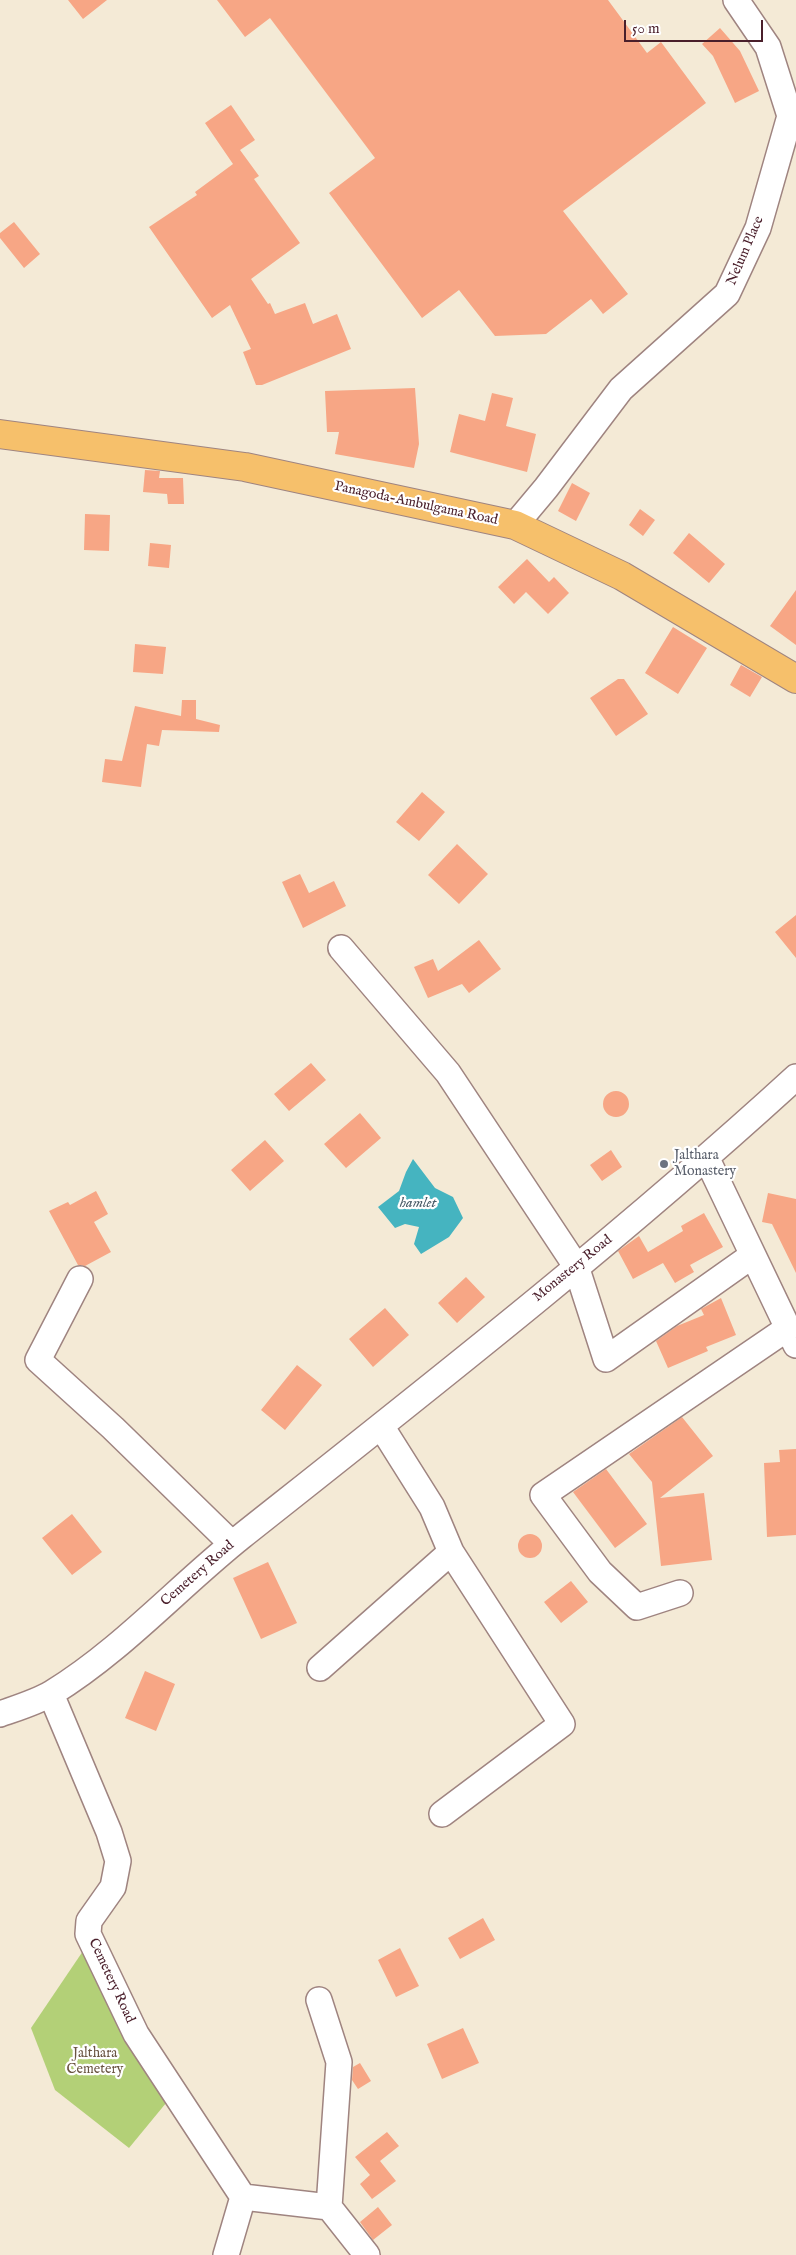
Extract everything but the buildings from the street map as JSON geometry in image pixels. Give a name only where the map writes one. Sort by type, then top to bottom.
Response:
[{"type":"main road","name":"Panagoda-Ambulgama Road","points":[[0,434],[245,467],[514,525],[622,576],[796,679]]},
{"type":"street","name":"Nelum Place","points":[[514,525],[546,488],[621,389],[727,294],[758,228],[790,116],[768,46],[736,0]]},
{"type":"street","points":[[341,948],[448,1073],[576,1266],[606,1359],[753,1255]]},
{"type":"street","name":"Monastery Road","points":[[346,1455],[707,1159],[796,1078]]},
{"type":"street","points":[[680,1593],[637,1607],[600,1572],[543,1495],[792,1336],[707,1159]]},
{"type":"street","points":[[80,1279],[38,1360],[113,1428],[232,1544]]},
{"type":"street","points":[[381,1426],[432,1507],[451,1552],[562,1724],[442,1814]]},
{"type":"street","name":"Cemetery Road","points":[[0,1714],[51,1694],[104,1656],[232,1544],[346,1455]]},
{"type":"street","points":[[320,1668],[451,1552]]},
{"type":"street","name":"Cemetery Road","points":[[51,1694],[109,1832],[118,1861],[113,1887],[89,1921],[88,1934],[136,2034],[242,2197]]},
{"type":"street","points":[[319,2000],[339,2062],[329,2207],[367,2255]]},
{"type":"street","points":[[226,2255],[242,2197],[329,2207]]},
{"type":"green space","name":"Jalthara Cemetery","points":[[83,1951],[171,2097],[129,2148],[55,2090],[31,2028]]},
{"type":"water","name":"hamlet","points":[[413,1159],[435,1188],[453,1197],[463,1218],[449,1237],[421,1254],[414,1244],[419,1227],[405,1224],[395,1228],[378,1207],[399,1191]]},
{"type":"place","name":"Jalthara Monastery","points":[[664,1164]]}]
